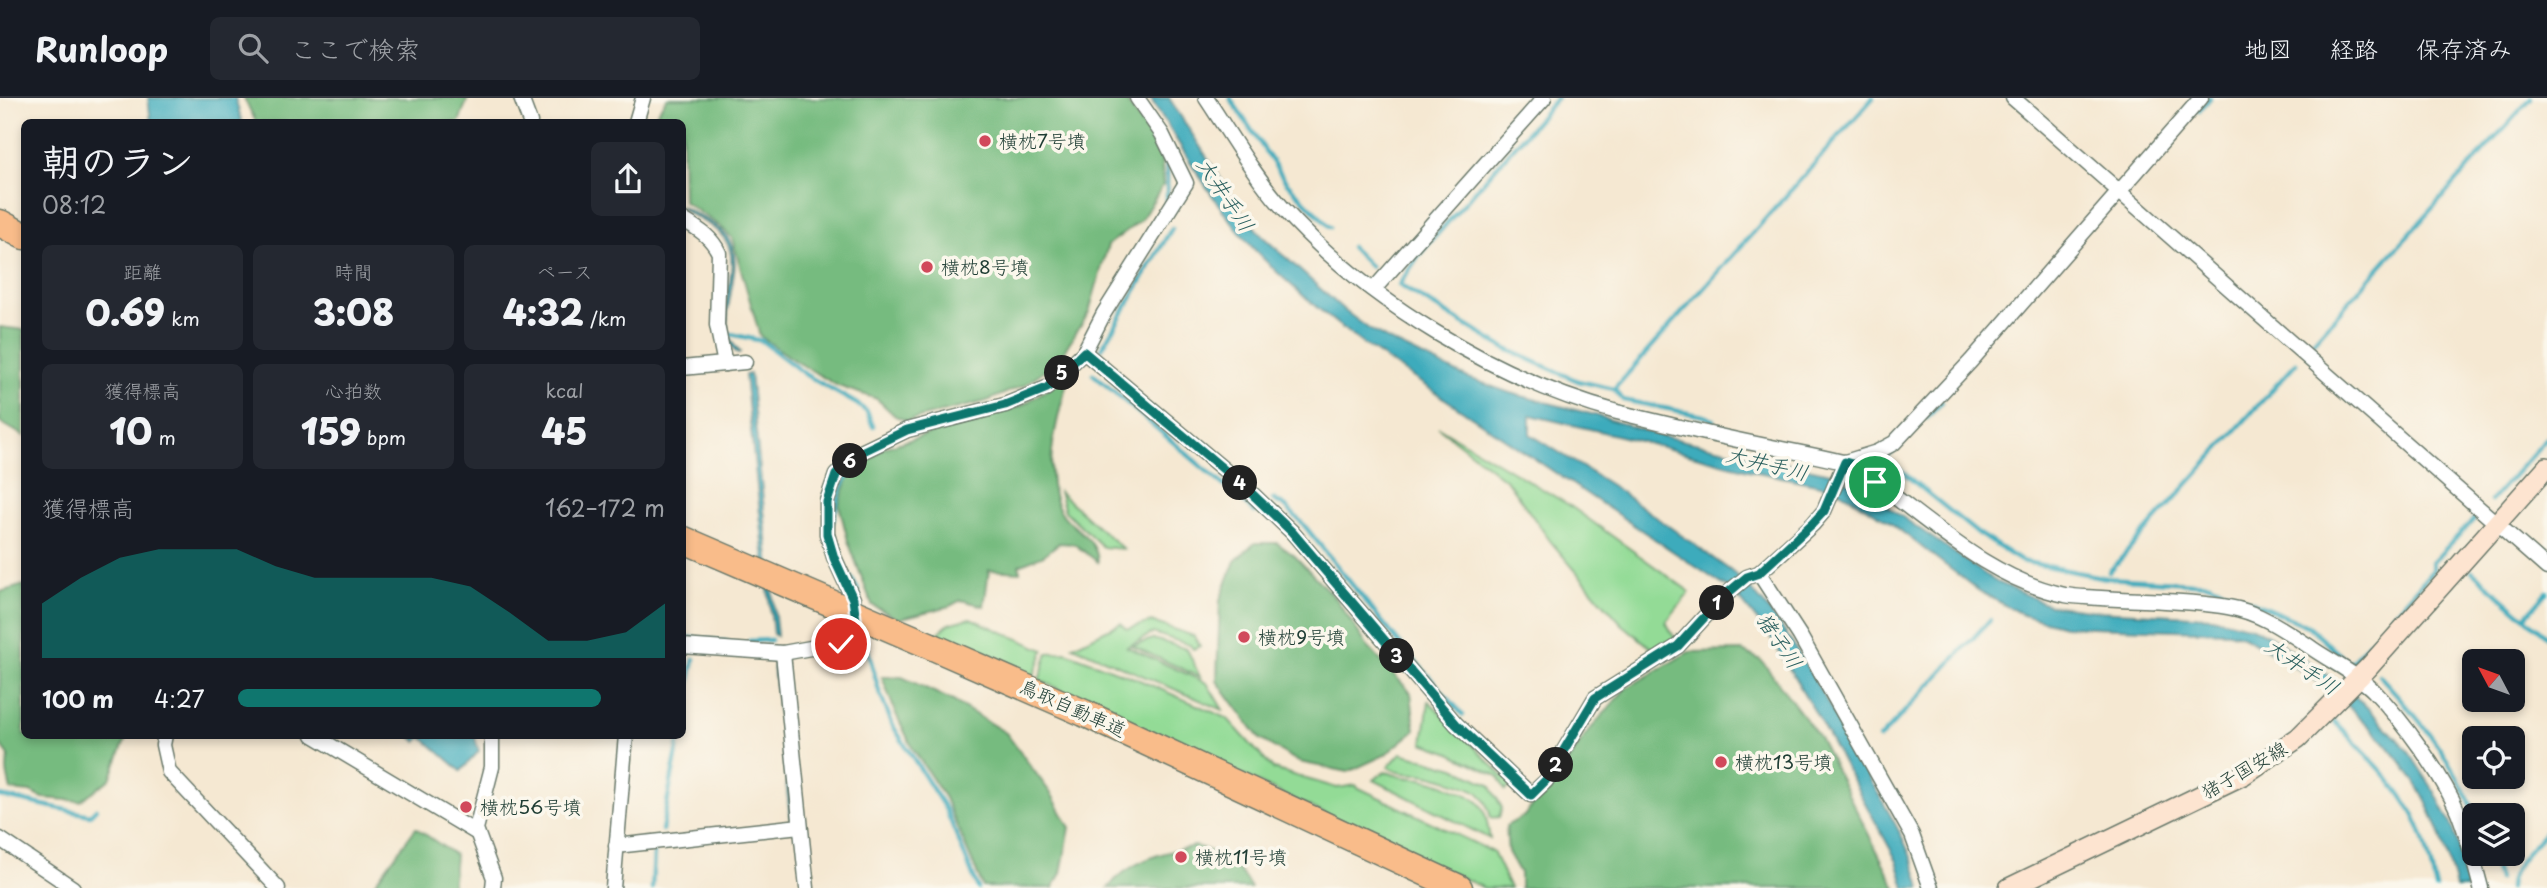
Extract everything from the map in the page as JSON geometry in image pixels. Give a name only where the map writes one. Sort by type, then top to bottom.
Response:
[{"type":"highway","points":[[0,223],[21,234]]},
{"type":"highway","points":[[0,243],[21,254]]},
{"type":"highway","name":"鳥取自動車道","points":[[686,541],[929,652],[1428,888]]},
{"type":"highway","name":"鳥取自動車道","points":[[686,554],[1120,729],[1459,888]]},
{"type":"main road","name":"猪子国安線","points":[[2009,888],[2243,775],[2298,738],[2356,681],[2547,467]]},
{"type":"street","points":[[522,98],[529,119]]},
{"type":"street","points":[[637,119],[643,98]]},
{"type":"street","points":[[686,646],[783,653],[855,640],[858,634],[853,599],[834,558],[827,534],[827,502],[836,475],[855,455],[907,430],[1005,405],[1047,388],[1084,352],[1111,301],[1186,183],[1162,135],[1137,98]]},
{"type":"street","points":[[1206,98],[1280,205],[1347,270],[1416,320],[1458,345],[1528,380],[1586,402],[1749,443],[1866,468],[1875,482],[1974,555],[2028,583],[2065,595],[2231,607],[2277,625],[2381,700],[2412,738],[2442,780],[2457,810],[2481,888]]},
{"type":"street","points":[[1374,289],[1544,98]]},
{"type":"street","points":[[2012,98],[2547,568]]},
{"type":"street","points":[[1084,352],[1247,489],[1292,532],[1456,724],[1531,795],[1546,780],[1595,698],[1678,646],[1723,597],[1747,577],[1759,573],[1824,511],[1845,462],[1877,452],[1894,443],[1971,361],[2202,98]]},
{"type":"street","points":[[686,222],[706,234],[719,253],[717,326],[725,364]]},
{"type":"street","points":[[686,368],[745,362]]},
{"type":"street","points":[[1759,573],[1800,636],[1912,835],[1931,888]]},
{"type":"street","points":[[783,653],[807,888]]},
{"type":"street","points":[[164,739],[169,772],[278,888]]},
{"type":"street","points":[[320,739],[477,832]]},
{"type":"street","points":[[492,739],[492,767],[477,832],[494,878],[493,888]]},
{"type":"street","points":[[613,888],[626,739]]},
{"type":"street","points":[[616,846],[800,826]]},
{"type":"street","points":[[0,839],[73,888]]},
{"type":"green space","points":[[244,98],[468,98],[460,119],[254,119]]},
{"type":"green space","points":[[667,98],[1124,98],[1161,151],[1163,185],[1141,220],[1108,245],[1089,312],[1059,359],[1025,385],[987,401],[907,421],[895,416],[877,399],[838,386],[760,336],[732,238],[721,227],[686,203],[686,119],[653,119]]},
{"type":"green space","points":[[0,327],[21,330],[21,434],[0,422]]},
{"type":"green space","points":[[1069,375],[1056,427],[1051,466],[1052,485],[1056,502],[1064,516],[1094,547],[1098,562],[1074,544],[1059,543],[1044,555],[1019,565],[1020,572],[989,570],[984,606],[961,600],[950,606],[898,619],[872,605],[848,541],[839,505],[848,479],[883,448],[1021,406]]},
{"type":"green space","points":[[1438,427],[1569,505],[1690,592],[1666,622],[1675,639],[1656,652],[1622,624],[1551,542],[1507,481]]},
{"type":"green space","points":[[1059,492],[1123,549],[1103,547],[1065,511]]},
{"type":"green space","points":[[1255,543],[1277,543],[1295,556],[1337,600],[1368,647],[1411,693],[1415,730],[1385,755],[1348,772],[1299,762],[1260,739],[1217,681],[1220,600],[1235,561]]},
{"type":"green space","points":[[21,586],[21,739],[125,739],[110,779],[80,801],[43,798],[30,792],[11,790],[7,769],[9,756],[0,744],[0,592]]},
{"type":"green space","points":[[970,618],[1044,650],[1033,678],[937,634],[949,624]]},
{"type":"green space","points":[[1152,622],[1194,636],[1200,646],[1193,649],[1190,645],[1153,633],[1127,647],[1207,683],[1223,710],[1073,646],[1121,623],[1127,629]]},
{"type":"green space","points":[[1153,639],[1187,649],[1200,677],[1132,646]]},
{"type":"green space","points":[[1742,651],[1761,660],[1819,737],[1896,888],[1520,888],[1520,873],[1508,852],[1506,826],[1524,816],[1561,771],[1587,733],[1625,689],[1689,652]]},
{"type":"green space","points":[[1066,652],[1227,718],[1273,769],[1337,788],[1356,785],[1493,852],[1510,888],[1484,888],[1039,680],[1048,653]]},
{"type":"green space","points":[[882,677],[902,677],[953,701],[1006,733],[1052,795],[1070,828],[1061,873],[1053,888],[983,887],[945,798],[913,749]]},
{"type":"green space","points":[[1429,701],[1512,785],[1505,790],[1498,776],[1423,743]]},
{"type":"green space","points":[[1401,753],[1455,768],[1490,785],[1502,808],[1499,817],[1491,818],[1484,798],[1475,791],[1442,779],[1392,770],[1388,767]]},
{"type":"green space","points":[[1385,771],[1434,782],[1472,798],[1482,806],[1490,839],[1374,780]]},
{"type":"green space","points":[[416,828],[455,855],[452,888],[371,888]]},
{"type":"green space","points":[[1195,846],[1228,860],[1251,888],[1108,888],[1136,864],[1171,851]]},
{"type":"water","points":[[148,98],[235,98],[241,119],[151,119]]},
{"type":"water","points":[[1150,98],[1169,98],[1242,212],[1261,235],[1345,311],[1394,343],[1466,377],[1510,393],[1658,435],[1835,474],[1875,498],[1995,581],[2049,605],[2097,611],[2212,617],[2252,627],[2270,636],[2325,673],[2363,703],[2407,749],[2435,792],[2453,828],[2462,866],[2464,866],[2471,888],[2456,888],[2428,805],[2397,756],[2378,735],[2315,680],[2243,636],[2229,632],[2064,626],[2023,615],[1979,591],[1888,521],[1841,492],[1530,415],[1530,434],[1614,487],[1731,571],[1770,612],[1819,686],[1903,839],[1921,888],[1905,888],[1897,861],[1815,712],[1770,636],[1735,593],[1363,344],[1307,299],[1267,262],[1239,232]]},
{"type":"water","points":[[686,209],[718,228],[727,237],[733,250],[735,265],[727,326],[731,340],[740,352],[738,354],[728,342],[724,328],[732,266],[730,251],[720,233],[686,212]]},
{"type":"water","points":[[750,374],[777,636],[773,634],[745,375]]},
{"type":"water","points":[[773,663],[778,665],[793,818],[790,817]]},
{"type":"water","points":[[424,739],[475,739],[479,751],[461,771]]},
{"type":"waterway","points":[[1230,98],[1286,182],[1330,227]]},
{"type":"waterway","points":[[1557,98],[1419,255],[1399,285],[1504,348],[1578,381],[1614,389],[1623,400],[1704,416],[1713,420],[1712,425]]},
{"type":"waterway","points":[[1614,389],[1873,98]]},
{"type":"waterway","points":[[2199,111],[2210,98]]},
{"type":"waterway","points":[[2310,345],[2531,98]]},
{"type":"waterway","points":[[1167,156],[1167,204]]},
{"type":"waterway","points":[[1102,348],[1172,228]]},
{"type":"waterway","points":[[1351,247],[1371,267]]},
{"type":"waterway","points":[[731,334],[762,341],[806,375],[857,404],[867,412],[873,426]]},
{"type":"waterway","points":[[2109,572],[2296,363]]},
{"type":"waterway","points":[[1093,374],[1255,512]]},
{"type":"waterway","points":[[1927,418],[1942,402]]},
{"type":"waterway","points":[[2491,501],[2547,438]]},
{"type":"waterway","points":[[1893,451],[1886,457],[1891,463],[1977,533],[2021,561],[2106,578],[2210,584],[2308,626],[2350,664]]},
{"type":"waterway","points":[[833,521],[843,485],[866,456]]},
{"type":"waterway","points":[[1273,499],[1286,507],[1303,524],[1400,644],[1463,715]]},
{"type":"waterway","points":[[2352,662],[2434,569],[2432,563],[2476,517]]},
{"type":"waterway","points":[[2472,571],[2547,637]]},
{"type":"waterway","points":[[849,575],[858,590],[859,599]]},
{"type":"waterway","points":[[2525,617],[2547,592]]},
{"type":"waterway","points":[[1879,739],[1990,620]]},
{"type":"waterway","points":[[863,632],[879,691],[893,726],[946,810],[978,888]]},
{"type":"waterway","points":[[686,637],[727,642]]},
{"type":"waterway","points":[[749,641],[771,640]]},
{"type":"waterway","points":[[686,700],[694,659]]},
{"type":"waterway","points":[[2379,675],[2434,741],[2470,803]]},
{"type":"waterway","points":[[2334,721],[2381,770],[2411,811],[2424,841],[2436,888]]},
{"type":"waterway","points":[[662,830],[679,739]]},
{"type":"waterway","points":[[0,796],[90,815],[96,809]]},
{"type":"waterway","points":[[2510,888],[2518,865],[2547,831]]},
{"type":"waterway","points":[[652,888],[654,854]]},
{"type":"waterway","points":[[2494,866],[2498,879]]},
{"type":"place","name":"横枕7号墳","points":[[985,141]]},
{"type":"place","name":"横枕8号墳","points":[[927,267]]},
{"type":"place","name":"横枕9号墳","points":[[1244,637]]},
{"type":"place","name":"横枕13号墳","points":[[1721,762]]},
{"type":"place","name":"横枕56号墳","points":[[466,807]]},
{"type":"place","name":"横枕11号墳","points":[[1181,857]]},
{"type":"route","points":[[841,644],[855,640],[858,634],[853,599],[834,558],[827,534],[827,502],[836,475],[855,455],[907,430],[1005,405],[1047,388],[1084,352],[1247,489],[1292,532],[1456,724],[1531,795],[1546,780],[1595,698],[1678,646],[1723,597],[1747,577],[1759,573],[1813,523],[1824,511],[1845,462],[1866,468],[1875,482]]},
{"type":"water label","name":"大井手川","points":[[1225,195]]},
{"type":"water label","name":"大井手川","points":[[1767,464]]},
{"type":"water label","name":"猪子川","points":[[1779,641]]},
{"type":"water label","name":"大井手川","points":[[2302,667]]}]
